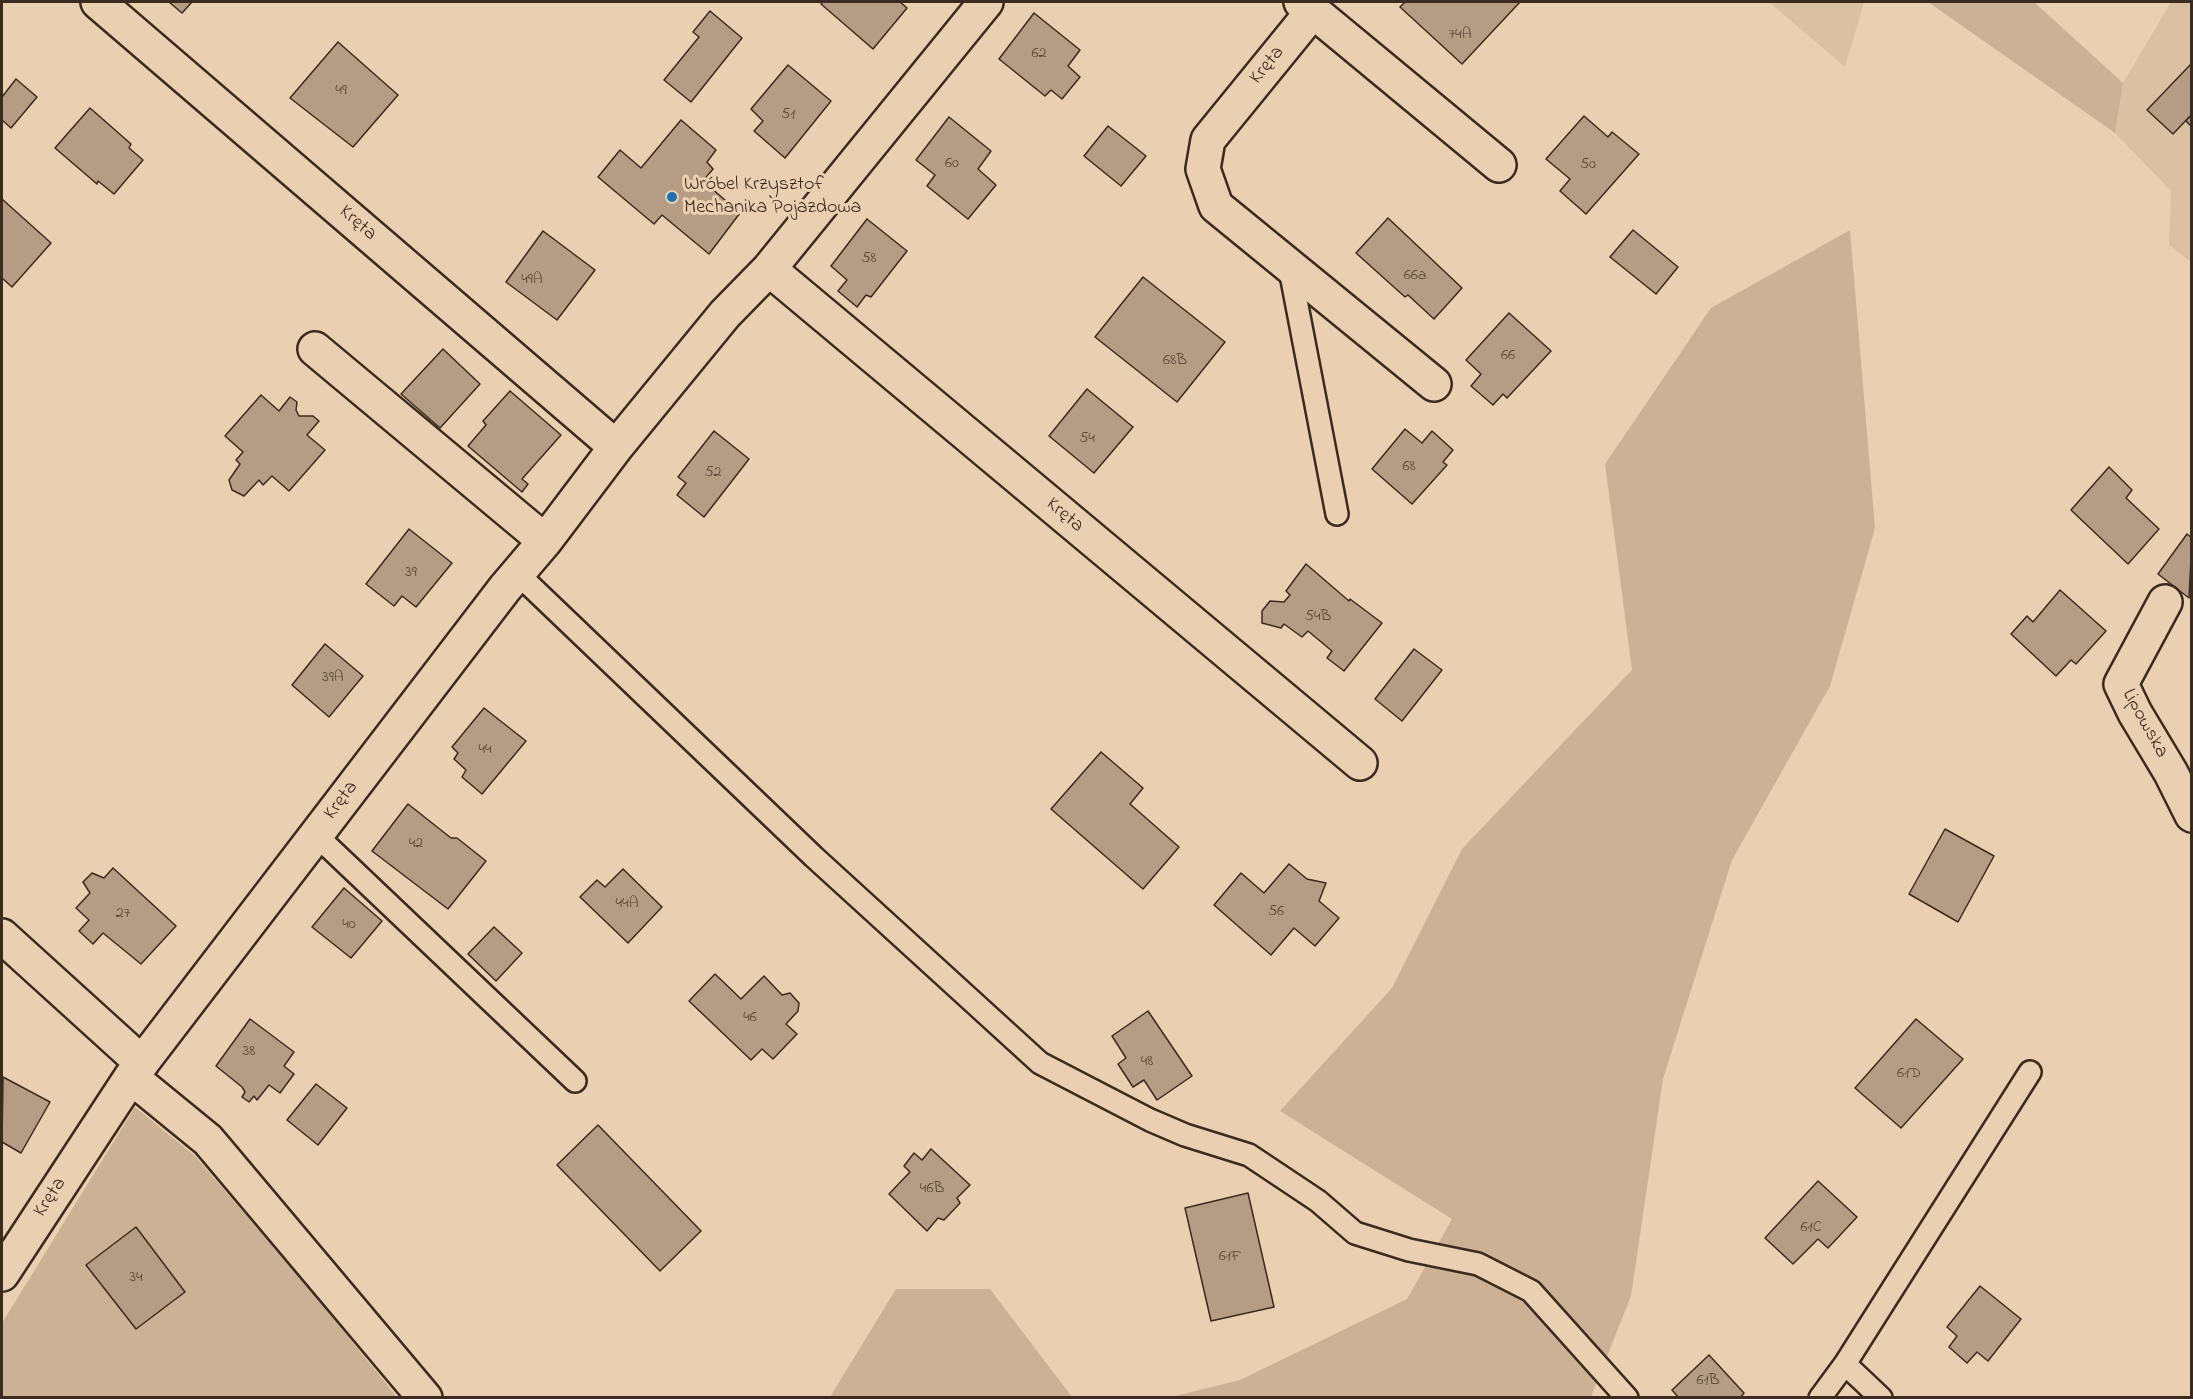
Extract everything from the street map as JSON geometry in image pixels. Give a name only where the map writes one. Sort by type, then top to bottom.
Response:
[{"type":"street","name":"Kręta","points":[[98,2],[616,447]]},
{"type":"street","name":"Kręta","points":[[2,1274],[136,1070],[517,573],[725,314],[769,269],[986,2]]},
{"type":"street","name":"Kręta","points":[[1307,6],[1208,140],[1203,169],[1216,207],[1434,384]]},
{"type":"street","points":[[1307,6],[1499,165]]},
{"type":"street","name":"Kręta","points":[[769,269],[1360,763]]},
{"type":"street","points":[[315,349],[545,541]]},
{"type":"street","name":"Lipowska","points":[[2164,602],[2121,684],[2192,815]]},
{"type":"street","points":[[2,936],[208,1140],[424,1398]]},
{"type":"lane","points":[[1288,264],[1337,514]]},
{"type":"lane","points":[[517,573],[814,857],[1040,1063],[1150,1120],[1185,1135],[1250,1155],[1318,1202],[1355,1233],[1409,1250],[1478,1264],[1531,1291],[1627,1398]]},
{"type":"lane","points":[[316,835],[575,1082]]},
{"type":"lane","points":[[1820,1398],[1845,1364],[2030,1072]]},
{"type":"lane","points":[[1845,1364],[1881,1398]]},
{"type":"shaded area","points":[[1769,2],[1864,2],[1845,67]]},
{"type":"shaded area","points":[[1928,2],[2034,2],[2123,83],[2115,133]]},
{"type":"shaded area","points":[[2171,2],[2191,2],[2191,262],[2169,245],[2171,191],[2115,133],[2123,83]]},
{"type":"shaded area","points":[[1850,230],[1875,528],[1830,686],[1732,860],[1663,1079],[1631,1296],[1591,1397],[1167,1398],[1240,1380],[1407,1299],[1452,1219],[1280,1111],[1392,988],[1462,849],[1632,670],[1605,464],[1711,308]]},
{"type":"shaded area","points":[[135,1107],[195,1156],[306,1285],[397,1397],[2,1397],[2,1323]]},
{"type":"shaded area","points":[[896,1289],[990,1289],[1072,1397],[830,1397]]},
{"type":"building","points":[[169,2],[192,2],[182,13]]},
{"type":"building","points":[[823,2],[900,2],[907,8],[873,49],[821,4]]},
{"type":"building","points":[[1405,2],[1520,2],[1462,64],[1400,7]]},
{"type":"building","points":[[710,11],[742,38],[691,102],[664,80],[699,37],[693,32]]},
{"type":"building","points":[[1034,13],[1080,50],[1068,66],[1080,77],[1062,99],[1051,90],[1045,96],[999,59]]},
{"type":"building","points":[[338,42],[398,95],[353,147],[290,98]]},
{"type":"building","points":[[2191,64],[2192,114],[2173,134],[2147,110]]},
{"type":"building","points":[[788,65],[831,101],[785,158],[754,131],[763,121],[751,109]]},
{"type":"building","points":[[16,79],[37,97],[11,128],[2,120],[2,97]]},
{"type":"building","points":[[90,108],[131,144],[129,148],[143,160],[114,194],[98,181],[97,184],[55,148]]},
{"type":"building","points":[[2192,114],[2192,127],[2186,121]]},
{"type":"building","points":[[1584,116],[1608,137],[1612,132],[1639,154],[1586,214],[1560,191],[1570,179],[1546,159]]},
{"type":"building","points":[[949,117],[991,151],[978,169],[996,185],[968,219],[927,186],[935,175],[916,160]]},
{"type":"building","name":"Wróbel Krzysztof Mechanika Pojazdowa","points":[[681,120],[716,150],[707,162],[713,169],[703,181],[740,213],[709,254],[662,215],[654,224],[598,177],[620,150],[641,168]]},
{"type":"building","points":[[1108,126],[1146,156],[1121,186],[1084,156]]},
{"type":"building","points":[[2,199],[51,243],[12,287],[2,278]]},
{"type":"building","points":[[1388,218],[1462,288],[1434,319],[1408,295],[1405,297],[1356,253]]},
{"type":"building","points":[[867,219],[907,251],[871,297],[866,295],[857,307],[838,291],[847,280],[831,266]]},
{"type":"building","points":[[1633,230],[1678,267],[1656,294],[1610,257]]},
{"type":"building","points":[[543,231],[595,270],[557,320],[506,282]]},
{"type":"building","points":[[1143,277],[1225,342],[1177,402],[1095,337]]},
{"type":"building","points":[[1509,313],[1551,351],[1507,398],[1503,394],[1493,405],[1471,386],[1481,374],[1466,360]]},
{"type":"building","points":[[443,349],[480,384],[440,428],[401,394]]},
{"type":"building","points":[[1087,389],[1133,427],[1094,473],[1049,436]]},
{"type":"building","points":[[510,391],[561,435],[522,479],[528,484],[522,492],[468,446],[486,425],[483,421]]},
{"type":"building","points":[[261,395],[279,411],[290,397],[297,402],[296,410],[299,416],[313,416],[319,421],[307,435],[325,450],[289,491],[272,476],[263,485],[259,480],[244,496],[232,490],[229,480],[240,464],[236,460],[243,452],[225,436]]},
{"type":"building","points":[[1405,429],[1422,443],[1432,431],[1453,450],[1443,462],[1447,465],[1412,504],[1372,469]]},
{"type":"building","points":[[714,431],[749,459],[704,517],[677,495],[686,483],[678,477]]},
{"type":"building","points":[[2109,467],[2132,490],[2126,498],[2159,529],[2128,564],[2071,510]]},
{"type":"building","points":[[409,529],[452,563],[416,607],[402,596],[394,606],[366,584]]},
{"type":"building","points":[[2187,534],[2192,538],[2189,598],[2158,574]]},
{"type":"building","points":[[1306,564],[1349,601],[1350,599],[1382,623],[1344,671],[1327,658],[1332,651],[1308,631],[1302,637],[1284,624],[1281,628],[1262,623],[1262,611],[1270,601],[1284,602],[1290,595],[1286,591]]},
{"type":"building","points":[[2060,590],[2106,631],[2076,664],[2071,660],[2056,676],[2011,634],[2027,616],[2033,622]]},
{"type":"building","points":[[325,644],[363,676],[329,717],[292,685]]},
{"type":"building","points":[[1414,649],[1442,670],[1402,721],[1375,699]]},
{"type":"building","points":[[484,708],[526,741],[482,794],[462,777],[466,770],[454,759],[458,753],[452,747]]},
{"type":"building","points":[[1101,752],[1143,788],[1130,804],[1179,847],[1143,889],[1051,809]]},
{"type":"building","points":[[408,804],[451,838],[457,838],[486,861],[448,909],[372,851]]},
{"type":"building","points":[[1945,829],[1994,856],[1958,922],[1909,894]]},
{"type":"building","points":[[1289,864],[1307,879],[1326,883],[1319,901],[1339,918],[1315,946],[1294,928],[1271,955],[1214,905],[1241,873],[1264,893]]},
{"type":"building","points":[[113,868],[176,926],[141,964],[103,933],[93,944],[79,931],[89,920],[76,908],[90,893],[83,882],[92,873],[104,878]]},
{"type":"building","points":[[623,869],[662,907],[628,943],[580,897],[597,880],[605,887]]},
{"type":"building","points":[[344,888],[382,921],[351,958],[312,927]]},
{"type":"building","points":[[494,927],[522,953],[496,981],[468,954]]},
{"type":"building","points":[[715,974],[741,999],[764,976],[782,995],[790,993],[799,1003],[798,1011],[786,1024],[797,1034],[773,1059],[762,1049],[751,1060],[689,1001]]},
{"type":"building","points":[[1148,1011],[1192,1076],[1157,1100],[1144,1080],[1133,1087],[1118,1064],[1126,1058],[1112,1036]]},
{"type":"building","points":[[250,1019],[294,1052],[284,1066],[294,1074],[280,1093],[269,1085],[257,1100],[254,1096],[249,1102],[242,1097],[245,1092],[242,1087],[216,1066]]},
{"type":"building","points":[[1916,1019],[1963,1059],[1901,1128],[1855,1088]]},
{"type":"building","points":[[3,1077],[50,1102],[21,1153],[2,1142]]},
{"type":"building","points":[[316,1084],[347,1108],[318,1145],[287,1120]]},
{"type":"building","points":[[598,1125],[701,1231],[660,1271],[557,1165]]},
{"type":"building","points":[[931,1149],[970,1185],[957,1198],[960,1203],[944,1220],[938,1218],[927,1231],[889,1194],[910,1172],[904,1166],[914,1153],[922,1160]]},
{"type":"building","points":[[1818,1181],[1857,1217],[1828,1248],[1818,1239],[1793,1264],[1765,1238]]},
{"type":"building","points":[[1248,1193],[1274,1307],[1211,1321],[1185,1208]]},
{"type":"building","points":[[136,1227],[185,1292],[136,1329],[86,1265]]},
{"type":"building","points":[[1980,1286],[2021,1319],[1988,1361],[1977,1352],[1967,1363],[1949,1347],[1957,1336],[1947,1327]]},
{"type":"building","points":[[1709,1355],[1744,1393],[1740,1398],[1679,1398],[1672,1390]]},
{"type":"place","name":"Wróbel Krzysztof Mechanika Pojazdowa","points":[[672,197]]}]
